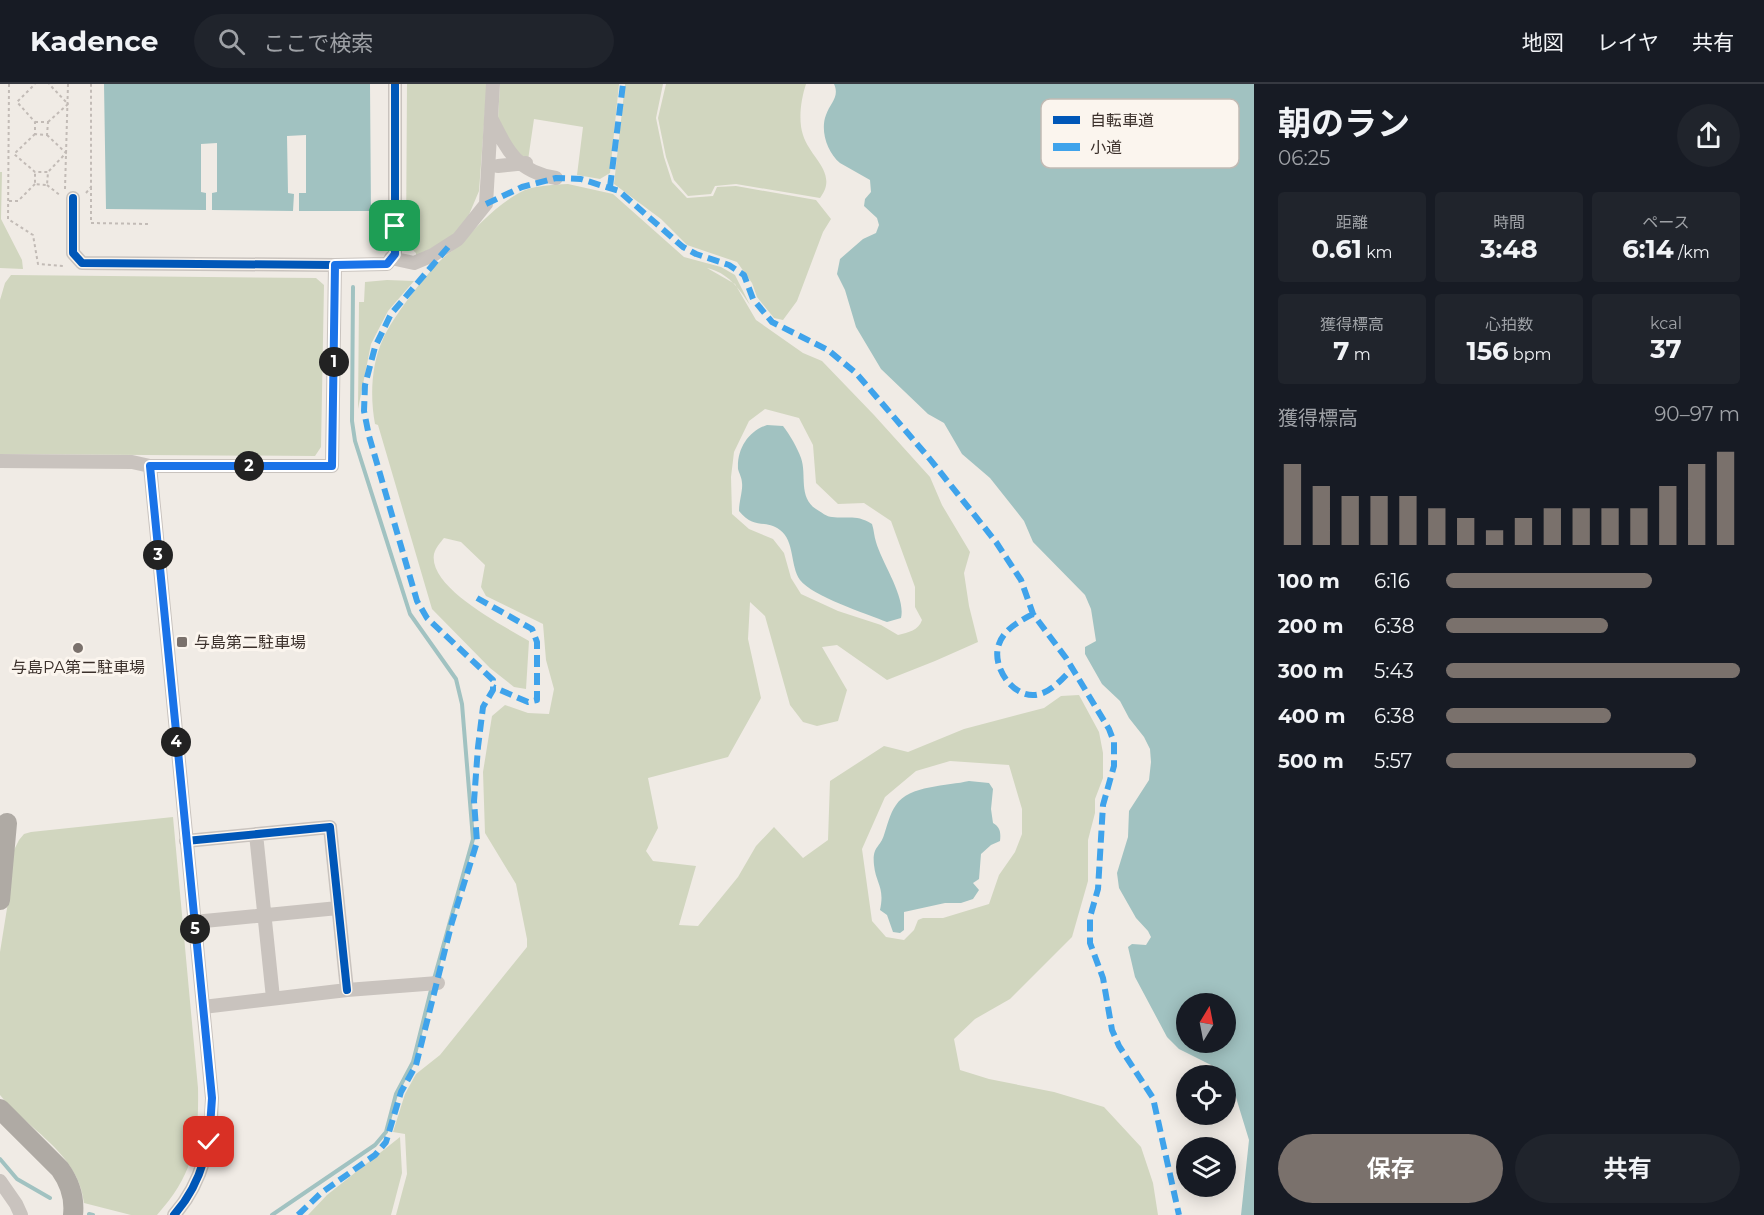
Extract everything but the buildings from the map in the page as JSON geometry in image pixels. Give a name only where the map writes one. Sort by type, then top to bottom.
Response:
[{"type":"highway","points":[[0,900],[7,823]]},
{"type":"highway","points":[[0,1109],[67,1178],[74,1201],[73,1215]]},
{"type":"street","points":[[77,198],[73,253],[82,263],[387,264],[395,254],[395,84]]},
{"type":"street","points":[[392,258],[414,263],[434,255],[458,239],[486,204],[493,84]]},
{"type":"street","points":[[492,120],[509,152],[540,175],[556,178]]},
{"type":"street","points":[[498,166],[524,163]]},
{"type":"street","points":[[0,461],[132,462],[150,466],[332,466],[335,265]]},
{"type":"street","points":[[150,466],[212,1098],[209,1142],[196,1183],[174,1215]]},
{"type":"street","points":[[186,841],[330,827],[346,990]]},
{"type":"street","points":[[256,834],[273,998]]},
{"type":"street","points":[[194,922],[338,908]]},
{"type":"street","points":[[202,1007],[346,990],[435,983]]},
{"type":"street","points":[[0,1181],[21,1215]]},
{"type":"path","points":[[9,84],[8,219],[33,235],[38,264],[63,266]]},
{"type":"path","points":[[9,102],[17,102],[35,84]]},
{"type":"path","points":[[49,84],[68,105]]},
{"type":"path","points":[[35,184],[47,184],[63,198],[66,188],[68,84]]},
{"type":"path","points":[[91,84],[91,223],[149,224]]},
{"type":"path","points":[[14,154],[35,134],[35,122],[17,102]]},
{"type":"path","points":[[35,122],[48,122],[68,105]]},
{"type":"path","points":[[47,135],[48,122]]},
{"type":"path","points":[[35,134],[47,135],[66,153]]},
{"type":"path","points":[[47,184],[48,172],[66,153]]},
{"type":"path","points":[[8,154],[14,154],[35,172],[48,172]]},
{"type":"path","points":[[8,201],[18,201],[35,184],[35,172]]},
{"type":"path","points":[[77,198],[90,188]]},
{"type":"green space","points":[[407,84],[487,84],[479,191],[468,217],[453,236],[416,257],[416,253],[406,244]]},
{"type":"green space","points":[[500,84],[619,84],[610,173],[600,179],[577,175],[583,127],[534,119],[528,160],[519,158],[498,119]]},
{"type":"green space","points":[[625,84],[663,84],[656,118],[664,157],[672,182],[687,198],[713,196],[717,187],[736,186],[816,200],[831,219],[823,232],[797,301],[783,320],[774,318],[757,297],[752,283],[737,262],[687,245],[661,219],[614,184]]},
{"type":"green space","points":[[666,84],[806,84],[800,116],[803,135],[825,173],[825,189],[820,198],[736,184],[715,186],[711,194],[688,196],[674,180],[666,157],[658,118]]},
{"type":"green space","points":[[0,172],[2,172],[1,219],[22,260],[23,269],[0,268]]},
{"type":"green space","points":[[568,184],[613,194],[684,257],[721,267],[735,275],[750,305],[736,286],[756,320],[803,353],[822,361],[930,477],[942,505],[970,552],[964,573],[978,642],[887,680],[837,645],[822,647],[847,690],[838,721],[817,726],[803,722],[790,705],[765,616],[750,602],[748,639],[761,698],[728,757],[648,778],[658,828],[646,851],[653,861],[696,866],[679,925],[698,926],[738,877],[756,846],[774,827],[803,858],[828,840],[830,781],[884,746],[908,752],[964,729],[1044,708],[1061,696],[1079,695],[1099,732],[1103,753],[1103,778],[1095,799],[1095,813],[1088,840],[1088,881],[1072,937],[1010,999],[975,1019],[954,1039],[960,1070],[989,1079],[1054,1092],[1104,1107],[1141,1147],[1153,1183],[1158,1215],[396,1215],[407,1174],[405,1134],[393,1132],[405,1094],[416,1074],[440,1055],[527,947],[516,884],[485,833],[483,772],[492,716],[505,705],[528,713],[549,714],[554,689],[546,660],[543,624],[486,596],[481,587],[485,565],[461,542],[444,538],[434,554],[435,567],[443,580],[470,605],[529,641],[526,689],[514,687],[490,668],[432,609],[378,425],[375,424],[372,403],[374,370],[387,330],[401,308],[443,258],[494,211],[519,193],[530,188]],"holes":[[[707,268],[721,273],[733,283]],[[765,409],[799,418],[813,445],[816,483],[838,504],[864,503],[891,521],[915,587],[915,607],[922,620],[916,629],[898,635],[881,625],[838,611],[801,594],[791,578],[784,553],[773,539],[749,529],[732,514],[731,477],[734,452],[749,421]],[[950,761],[1009,765],[1022,809],[1022,834],[1015,852],[999,875],[989,904],[943,918],[918,920],[914,930],[904,940],[886,937],[872,921],[862,849],[885,797],[916,771]]]},
{"type":"green space","points":[[11,275],[316,278],[324,285],[321,447],[315,456],[0,454],[0,300],[5,283]]},
{"type":"green space","points":[[414,281],[388,311],[371,344],[358,409],[359,302],[364,302],[365,282]]},
{"type":"green space","points":[[173,817],[198,1088],[197,1125],[192,1156],[179,1185],[169,1200],[157,1215],[131,1215],[84,1203],[73,1170],[63,1157],[0,1095],[0,952],[9,896],[12,854],[24,834]]},
{"type":"green space","points":[[400,1137],[402,1173],[391,1215],[308,1215],[327,1195]]},
{"type":"water","points":[[104,84],[370,84],[371,211],[299,211],[299,193],[306,193],[306,135],[287,136],[288,193],[294,194],[293,211],[212,210],[212,193],[217,192],[217,143],[201,144],[201,192],[206,193],[206,210],[106,209]]},
{"type":"water","points":[[834,84],[1254,84],[1254,1215],[1241,1215],[1249,1140],[1236,1098],[1236,1065],[1211,1065],[1187,1053],[1236,1053],[1236,993],[1176,993],[1176,1046],[1167,1037],[1135,977],[1128,947],[1132,944],[1146,945],[1151,937],[1136,918],[1119,888],[1117,873],[1128,837],[1129,811],[1149,780],[1150,749],[1120,701],[1102,684],[1085,654],[1085,647],[1096,641],[1091,609],[1085,595],[1033,542],[1024,521],[990,478],[962,454],[944,423],[928,414],[881,369],[856,327],[845,290],[837,274],[840,259],[863,239],[876,233],[879,225],[877,218],[864,206],[865,199],[871,192],[870,180],[840,163],[828,147],[824,134],[824,121],[835,96]]},
{"type":"water","points":[[767,425],[783,426],[793,441],[803,465],[805,492],[810,504],[828,516],[857,518],[872,524],[875,540],[900,600],[901,618],[887,622],[840,604],[806,586],[797,574],[785,535],[775,527],[744,517],[739,511],[742,479],[738,461],[742,447],[755,431]]},
{"type":"water","points":[[969,781],[989,783],[993,789],[991,809],[993,823],[999,828],[1000,835],[1000,841],[981,854],[979,879],[973,883],[979,890],[973,899],[961,903],[945,903],[904,912],[904,930],[900,933],[893,932],[887,915],[880,910],[881,891],[874,859],[875,851],[892,812],[902,798],[919,790]]},
{"type":"waterway","points":[[353,287],[352,421],[355,441],[410,614],[456,679],[462,704],[473,839],[434,979]]},
{"type":"waterway","points":[[272,1215],[375,1145],[386,1132],[396,1094],[413,1062],[432,986]]},
{"type":"waterway","points":[[0,1159],[17,1179],[50,1198]]},
{"type":"waterway","points":[[89,1214],[93,1215]]},
{"type":"marked path","points":[[610,187],[623,84]]},
{"type":"marked path","points":[[486,204],[522,187],[556,178],[581,179],[619,191],[683,247],[729,265],[744,275],[753,299],[772,322],[828,350],[856,373],[929,458],[996,542],[1021,580],[1033,614],[1066,658],[1109,729],[1114,742],[1114,766],[1103,805],[1098,889],[1090,917],[1090,943],[1103,978],[1112,1030],[1119,1046],[1153,1098],[1179,1215]]},
{"type":"marked path","points":[[298,1215],[321,1193],[375,1155],[386,1142],[401,1092],[416,1065],[452,922],[477,842],[474,801],[478,747],[483,707],[493,690],[493,680],[427,618],[417,601],[369,436],[364,411],[365,385],[375,347],[391,314],[449,246]]},
{"type":"marked path","points":[[477,598],[532,629],[537,642],[537,700],[528,702],[493,687]]},
{"type":"marked path","points":[[1033,614],[1009,630],[1001,639],[997,652],[1000,670],[1005,678],[1018,690],[1034,695],[1050,689],[1072,669]]},
{"type":"cycle path","points":[[73,198],[73,253],[82,263],[387,264],[395,254],[395,84]]},
{"type":"cycle path","points":[[150,466],[212,1098],[210,1130],[204,1160],[192,1188],[174,1215]]},
{"type":"cycle path","points":[[186,841],[330,827],[347,990]]},
{"type":"place","name":"与島第二駐車場","points":[[182,642]]},
{"type":"place","name":"与島PA第二駐車場","points":[[78,648]]},
{"type":"route","points":[[209,1142],[212,1098],[150,466],[332,466],[335,265],[387,264],[395,254],[395,226]]}]
